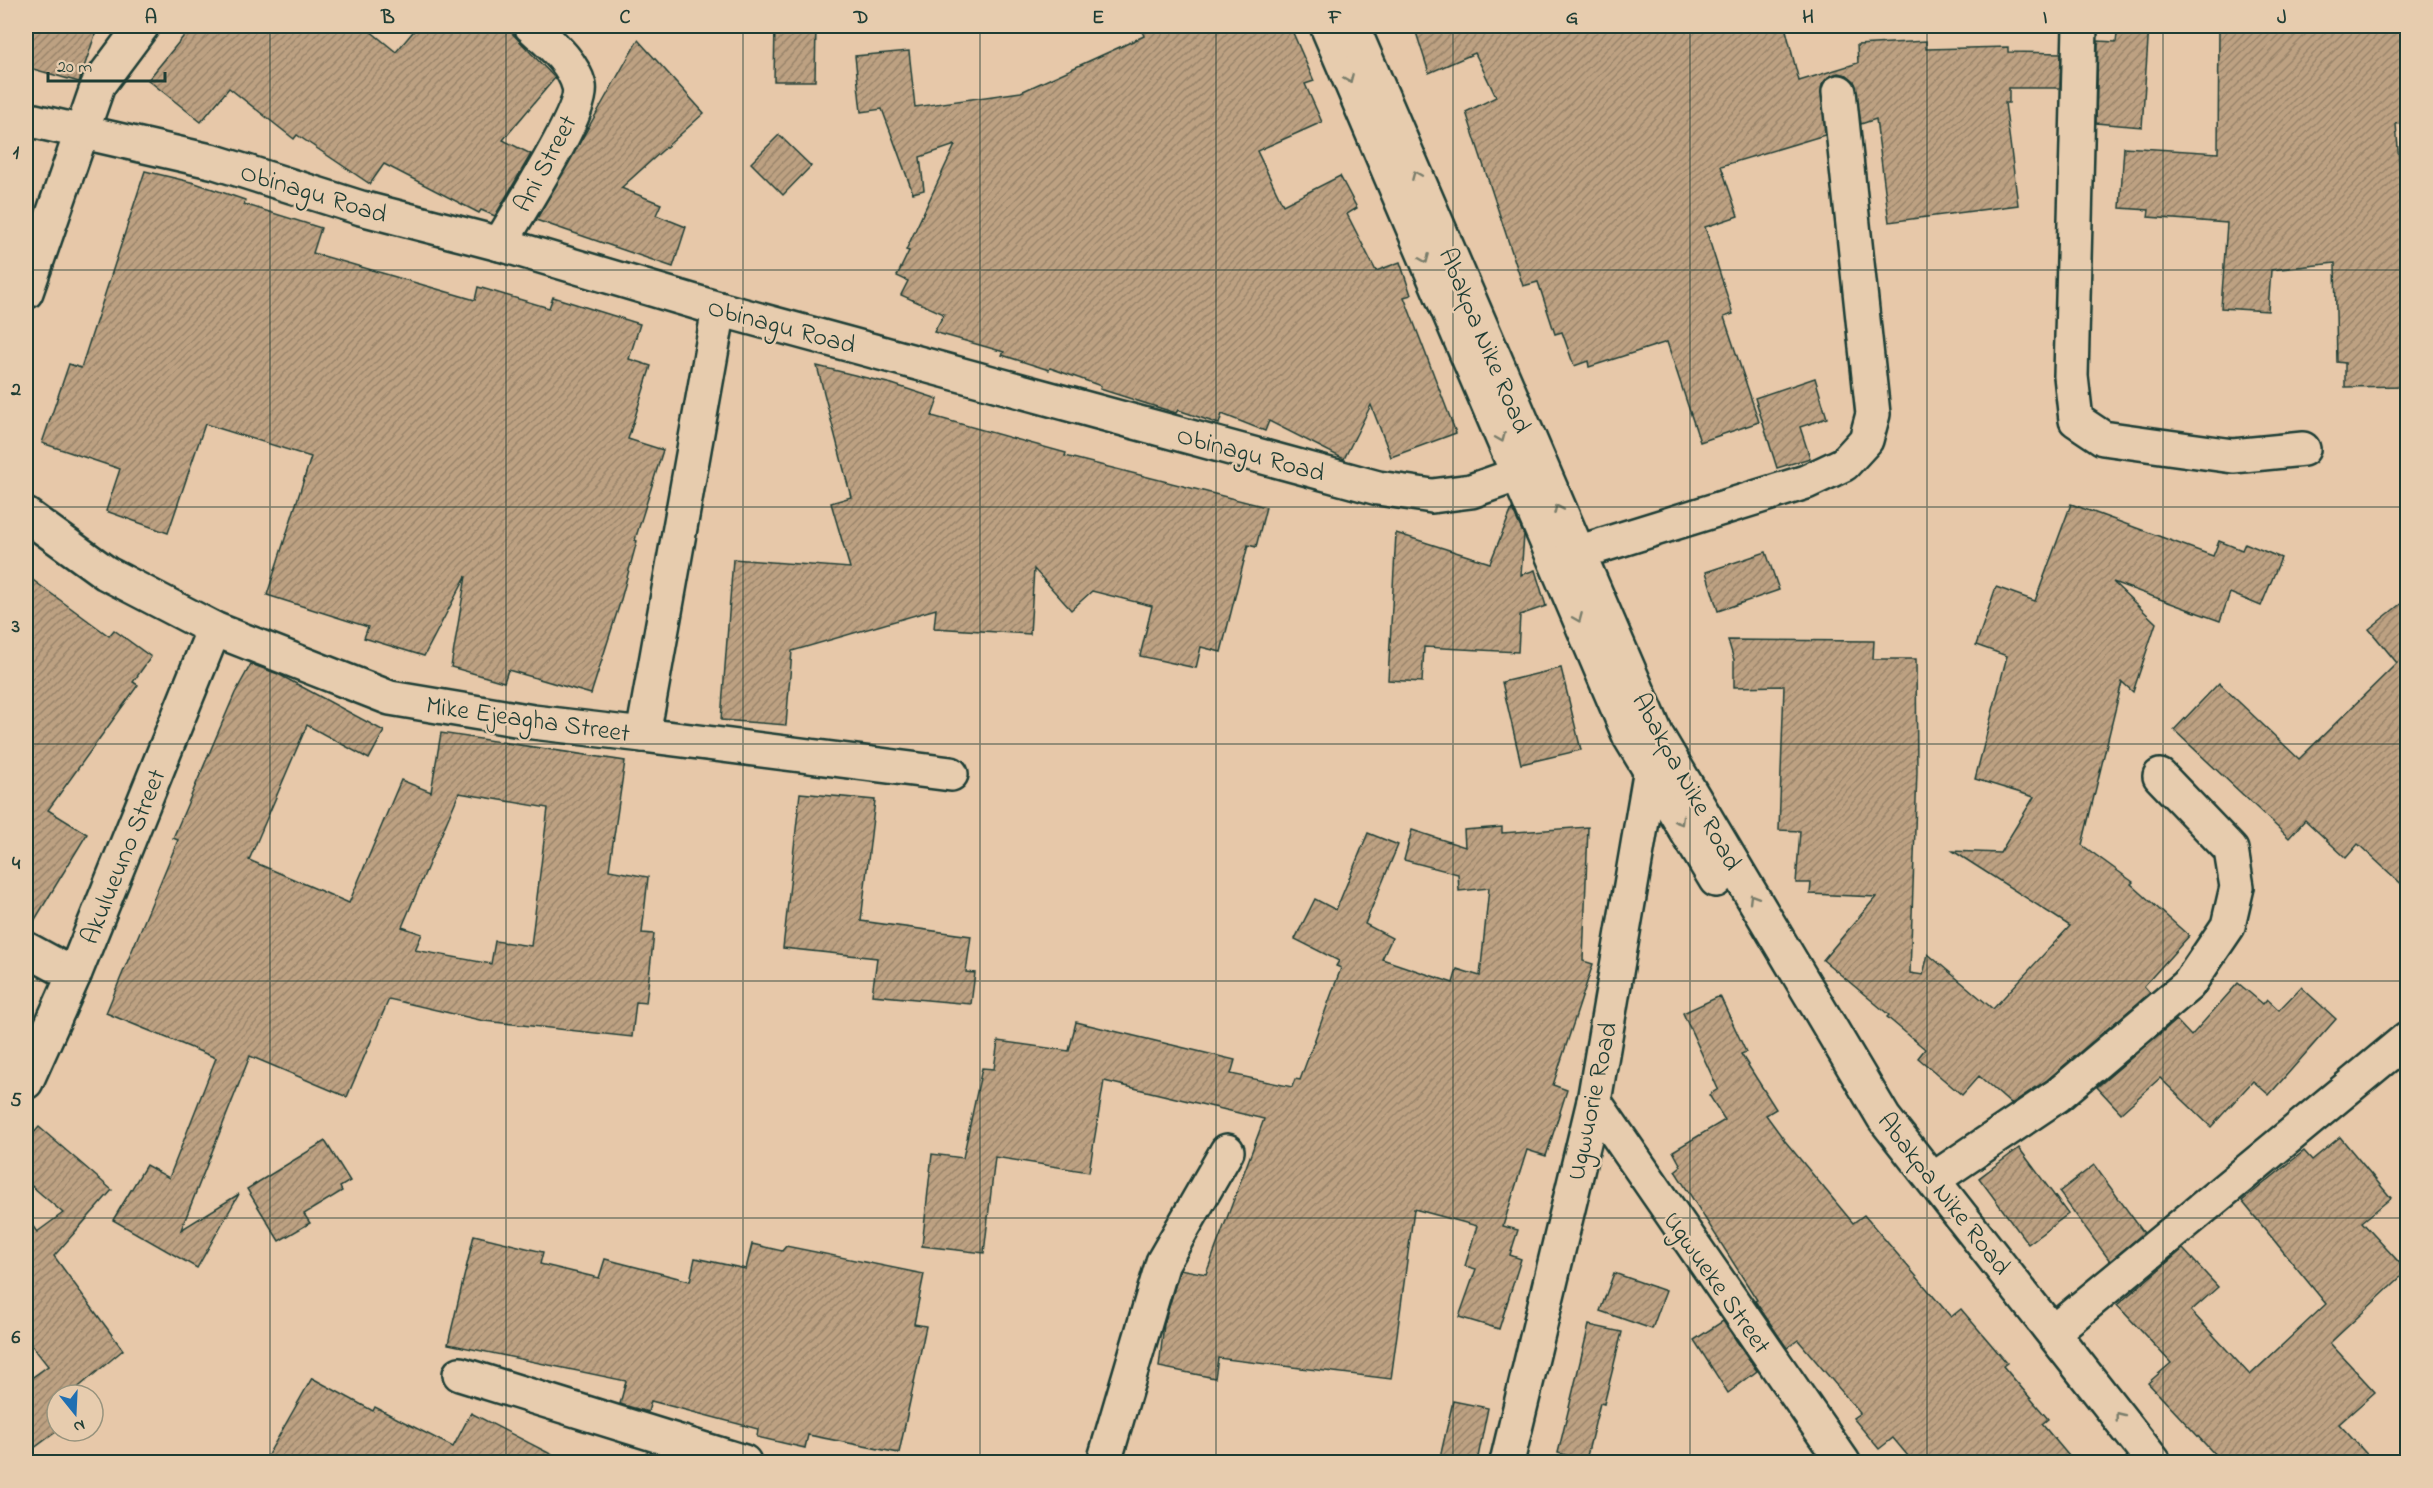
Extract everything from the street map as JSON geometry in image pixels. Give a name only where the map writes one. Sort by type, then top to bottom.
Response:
[{"type":"street","points":[[26,292],[98,85],[142,26]]},
{"type":"street","name":"Ani Street","points":[[500,244],[572,119],[579,87],[566,59],[531,26]]},
{"type":"street","name":"Abakpa Nike Road","points":[[1327,26],[1528,471],[1577,553],[1657,736],[1884,1118],[2154,1462]]},
{"type":"street","name":"Abakpa Nike Road","points":[[1352,26],[1528,471],[1630,737],[1880,1143],[2126,1462]]},
{"type":"street","points":[[2080,26],[2071,376],[2076,420],[2103,438],[2233,456],[2303,449]]},
{"type":"street","points":[[1577,553],[1806,482],[1844,464],[1866,440],[1873,414],[1839,92]]},
{"type":"street","name":"Obinagu Road","points":[[26,119],[81,134],[215,162],[361,208],[500,244],[719,309],[1378,488],[1432,496],[1471,491],[1528,471]]},
{"type":"street","name":"Mike Ejeagha Street","points":[[26,515],[106,573],[214,629],[390,698],[533,722],[643,735],[719,309]]},
{"type":"street","name":"Akulueuno Street","points":[[26,1082],[74,975],[214,629]]},
{"type":"street","points":[[643,735],[951,774]]},
{"type":"street","name":"Ugwuorie Road","points":[[1507,1462],[1594,1101],[1657,736]]},
{"type":"street","points":[[1934,1179],[2058,1095],[2188,985],[2228,926],[2237,887],[2231,850],[2160,776]]},
{"type":"street","points":[[26,949],[74,975]]},
{"type":"street","points":[[2053,1332],[2408,1038]]},
{"type":"street","name":"Ugwueke Street","points":[[1594,1101],[1843,1462]]},
{"type":"street","points":[[1104,1462],[1163,1262],[1227,1151]]},
{"type":"street","points":[[460,1374],[744,1462]]},
{"type":"building","points":[[26,26],[98,26],[79,82],[26,67]]},
{"type":"building","points":[[192,26],[364,26],[396,52],[418,26],[505,26],[555,78],[503,140],[531,154],[495,216],[481,210],[479,213],[384,164],[370,184],[297,135],[294,139],[229,88],[201,122],[148,80]]},
{"type":"building","points":[[775,26],[816,26],[815,81],[774,81]]},
{"type":"building","points":[[1140,26],[1290,26],[1314,81],[1305,84],[1322,122],[1257,151],[1283,205],[1340,176],[1357,208],[1347,214],[1376,271],[1400,262],[1411,295],[1404,297],[1456,433],[1391,457],[1371,405],[1344,459],[1269,421],[1265,431],[1222,414],[1219,424],[1178,410],[1176,413],[1100,389],[1101,386],[1050,368],[1049,370],[1002,355],[1004,352],[934,332],[944,314],[901,295],[908,281],[897,276],[909,251],[906,250],[955,145],[920,157],[924,190],[913,193],[882,109],[861,112],[855,56],[909,51],[915,107],[1021,92],[1144,36]]},
{"type":"building","points":[[1414,26],[1785,26],[1799,81],[1858,63],[1857,45],[1926,41],[1926,49],[2008,47],[2008,52],[2061,53],[2060,88],[2009,88],[2009,103],[2005,103],[2018,205],[1889,222],[1876,119],[1861,124],[1854,81],[1847,75],[1838,73],[1828,77],[1822,85],[1825,135],[1721,166],[1738,216],[1705,227],[1733,314],[1724,317],[1759,422],[1700,442],[1667,342],[1589,367],[1588,361],[1574,366],[1562,332],[1555,334],[1538,282],[1523,286],[1466,112],[1496,97],[1475,53],[1429,73]]},
{"type":"building","points":[[2118,26],[2149,26],[2142,127],[2096,123],[2098,41],[2116,42]]},
{"type":"building","points":[[2219,26],[2408,26],[2408,71],[2400,72],[2404,123],[2396,124],[2407,257],[2402,257],[2405,386],[2345,387],[2345,363],[2337,362],[2335,263],[2271,270],[2268,311],[2221,308],[2227,223],[2148,217],[2149,210],[2120,208],[2124,147],[2218,153]]},
{"type":"building","points":[[638,40],[704,113],[621,188],[661,204],[656,215],[686,227],[673,267],[536,220]]},
{"type":"building","points":[[779,135],[811,166],[783,195],[751,163]]},
{"type":"building","points":[[145,171],[195,183],[245,200],[244,204],[321,228],[313,253],[475,300],[478,287],[549,308],[553,297],[640,324],[629,359],[651,366],[628,439],[663,450],[635,540],[637,541],[620,603],[591,694],[508,670],[504,682],[451,667],[466,576],[424,656],[364,638],[368,627],[267,595],[311,457],[205,424],[168,533],[106,511],[120,469],[42,443],[69,364],[81,368]]},
{"type":"building","points":[[817,366],[892,384],[938,399],[932,416],[1066,453],[1065,456],[1266,507],[1256,547],[1248,545],[1221,652],[1201,647],[1196,668],[1140,656],[1152,606],[1092,591],[1071,610],[1034,569],[1030,634],[934,628],[936,609],[792,651],[786,725],[721,720],[733,559],[850,568],[831,503],[851,497]]},
{"type":"building","points":[[1815,378],[1827,418],[1800,427],[1810,458],[1777,468],[1755,398]]},
{"type":"building","points":[[2071,504],[2213,556],[2219,541],[2242,550],[2245,543],[2281,558],[2261,606],[2230,593],[2220,621],[2113,582],[2156,623],[2133,692],[2122,682],[2082,845],[2133,882],[2131,884],[2189,936],[2144,986],[2150,993],[2047,1080],[2011,1104],[1979,1076],[1962,1095],[1918,1058],[1925,1049],[1887,1017],[1889,1015],[1823,960],[1876,897],[1810,894],[1811,883],[1796,883],[1800,831],[1779,830],[1784,686],[1734,687],[1734,660],[1728,640],[1874,641],[1873,659],[1916,659],[1917,771],[1910,973],[1923,975],[1928,954],[1993,1009],[2070,926],[1953,851],[2000,853],[2034,797],[1975,779],[2007,656],[1976,645],[1996,587],[2035,601]]},
{"type":"building","points":[[1512,509],[1524,535],[1521,575],[1535,570],[1546,606],[1520,615],[1518,652],[1424,647],[1422,682],[1388,680],[1396,533],[1490,563]]},
{"type":"building","points":[[1766,552],[1779,590],[1718,611],[1706,572]]},
{"type":"building","points":[[26,575],[109,636],[114,630],[151,657],[133,682],[138,685],[48,810],[87,834],[28,931],[26,930]]},
{"type":"building","points":[[2408,598],[2408,890],[2358,844],[2346,858],[2305,820],[2289,838],[2174,730],[2219,683],[2299,759],[2397,663],[2369,629]]},
{"type":"building","points":[[251,664],[278,674],[384,731],[369,759],[307,725],[249,860],[349,903],[401,780],[431,792],[441,733],[625,761],[609,870],[648,877],[642,933],[654,934],[646,1003],[636,1002],[632,1037],[484,1021],[389,999],[347,1097],[250,1056],[181,1230],[239,1194],[197,1268],[113,1220],[146,1165],[169,1178],[216,1058],[106,1013],[178,840],[173,838],[235,693]],"holes":[[[459,793],[548,808],[531,946],[495,941],[491,964],[415,950],[422,934],[402,927]]]},
{"type":"building","points":[[1561,668],[1581,750],[1521,764],[1502,682]]},
{"type":"building","points":[[800,793],[875,800],[861,921],[971,936],[966,972],[975,973],[971,1004],[872,995],[877,958],[783,948]]},
{"type":"building","points":[[1502,827],[1502,833],[1588,827],[1583,961],[1593,964],[1553,1085],[1567,1090],[1546,1156],[1527,1150],[1503,1226],[1518,1230],[1510,1255],[1521,1259],[1499,1329],[1459,1317],[1476,1269],[1465,1266],[1477,1226],[1414,1209],[1391,1379],[1218,1358],[1215,1378],[1159,1367],[1164,1324],[1180,1269],[1206,1274],[1264,1119],[1104,1081],[1089,1172],[995,1157],[984,1253],[922,1246],[932,1154],[963,1158],[982,1068],[994,1069],[998,1041],[1069,1051],[1076,1022],[1235,1060],[1231,1074],[1292,1087],[1295,1079],[1300,1080],[1341,968],[1336,966],[1339,961],[1295,939],[1315,899],[1336,910],[1368,833],[1398,845],[1365,924],[1392,938],[1382,959],[1453,983],[1457,969],[1480,976],[1489,888],[1459,891],[1458,874],[1404,860],[1412,830],[1465,847],[1464,830]]},
{"type":"building","points":[[2238,983],[2263,1004],[2267,999],[2279,1010],[2301,987],[2336,1019],[2269,1095],[2253,1081],[2211,1127],[2160,1078],[2121,1113],[2097,1087],[2176,1020],[2191,1036]]},
{"type":"building","points":[[1720,996],[1746,1052],[1741,1054],[1776,1109],[1766,1115],[1785,1141],[1853,1223],[1864,1215],[1951,1317],[1961,1309],[2007,1363],[2003,1366],[2048,1419],[2042,1424],[2074,1462],[1913,1462],[1893,1438],[1879,1449],[1853,1418],[1860,1413],[1798,1340],[1787,1348],[1755,1301],[1757,1300],[1675,1171],[1681,1166],[1673,1151],[1725,1120],[1709,1095],[1718,1089],[1683,1013]]},
{"type":"building","points":[[39,1127],[112,1190],[54,1256],[123,1350],[83,1383],[45,1383],[45,1440],[26,1454],[26,1382],[48,1366],[26,1338],[26,1217],[37,1232],[63,1213],[26,1181],[26,1142]]},
{"type":"building","points":[[2340,1137],[2391,1198],[2362,1222],[2407,1271],[2330,1343],[2375,1392],[2339,1424],[2374,1462],[2222,1462],[2148,1383],[2171,1363],[2117,1305],[2183,1249],[2218,1287],[2191,1311],[2250,1375],[2326,1304],[2242,1201],[2304,1151],[2312,1160]]},
{"type":"building","points":[[325,1141],[350,1181],[340,1187],[342,1191],[304,1214],[310,1223],[279,1241],[247,1189]]},
{"type":"building","points":[[2019,1148],[2068,1214],[2028,1244],[1979,1178]]},
{"type":"building","points":[[2094,1165],[2144,1233],[2110,1261],[2059,1192]]},
{"type":"building","points":[[474,1235],[543,1252],[540,1264],[599,1278],[605,1259],[690,1281],[695,1258],[746,1269],[752,1244],[782,1251],[786,1246],[924,1274],[914,1324],[926,1326],[899,1453],[808,1435],[805,1448],[757,1437],[758,1429],[651,1401],[648,1412],[620,1404],[626,1381],[448,1344]]},
{"type":"building","points":[[1614,1273],[1666,1291],[1652,1329],[1600,1311]]},
{"type":"building","points":[[1723,1321],[1757,1371],[1728,1393],[1694,1340]]},
{"type":"building","points":[[1589,1325],[1622,1332],[1604,1404],[1600,1403],[1586,1460],[1558,1453]]},
{"type":"building","points":[[312,1378],[373,1411],[375,1407],[453,1447],[471,1413],[566,1462],[264,1462]]},
{"type":"building","points":[[1453,1401],[1488,1408],[1477,1462],[1439,1462]]}]
